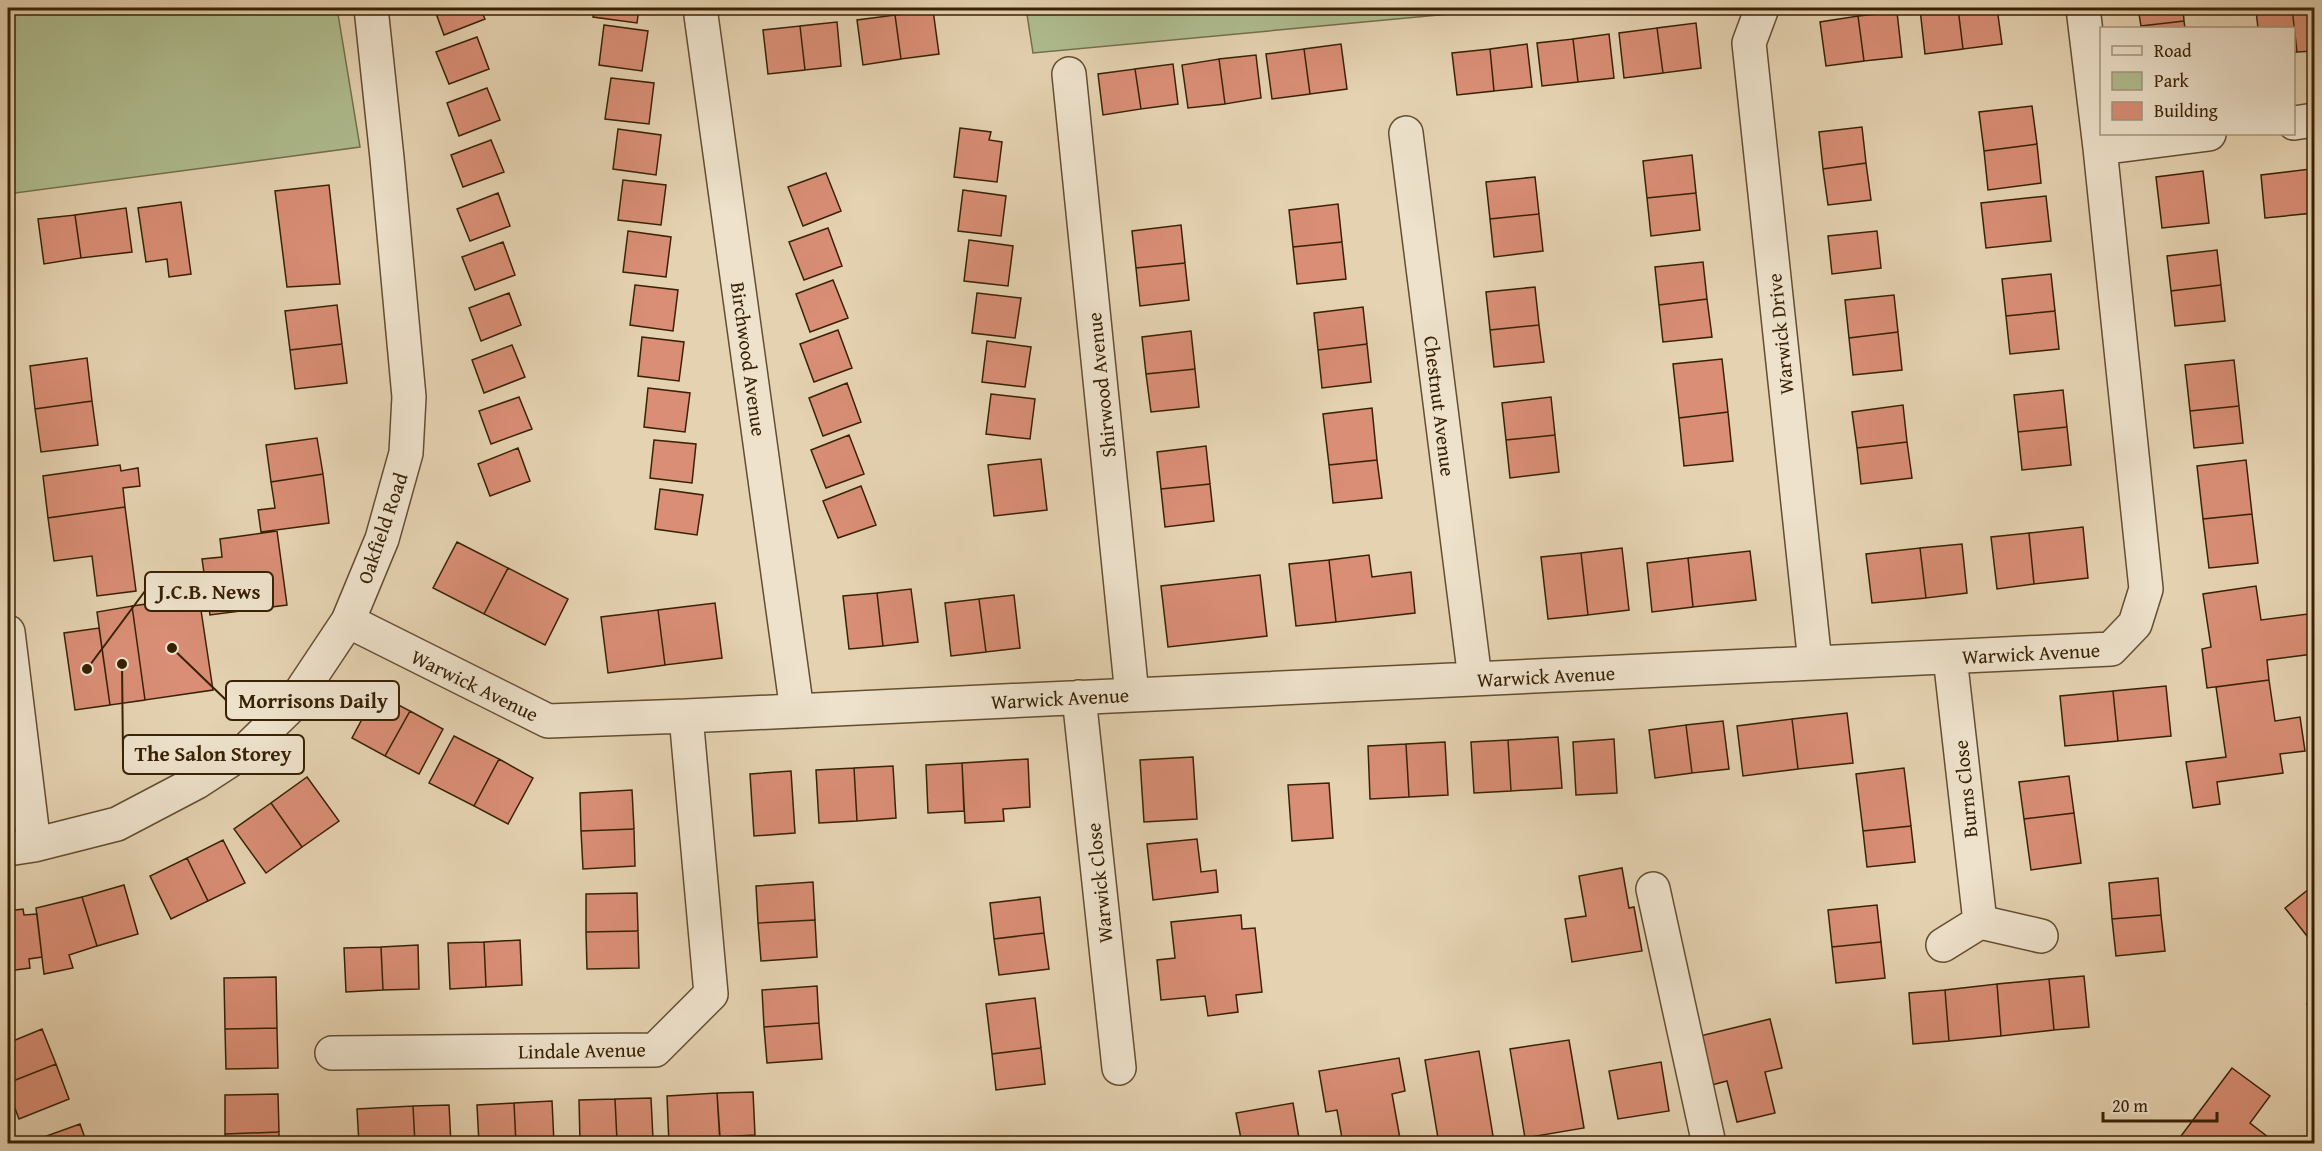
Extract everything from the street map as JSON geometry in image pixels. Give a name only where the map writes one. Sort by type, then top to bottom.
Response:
[{"type":"street","name":"Oakfield Road","points":[[21,847],[117,824],[197,783],[246,750],[292,705],[348,621],[382,539],[406,453],[409,397],[371,8]]},
{"type":"street","name":"Birchwood Avenue","points":[[700,8],[797,711]]},
{"type":"street","name":"Warwick Drive","points":[[1761,8],[1749,43],[1815,663]]},
{"type":"street","name":"Warwick Avenue","points":[[348,621],[548,721],[2111,649],[2135,624],[2146,589],[2100,147],[2083,8]]},
{"type":"street","name":"Shirwood Avenue","points":[[1069,74],[1132,695]]},
{"type":"street","points":[[2295,123],[2314,120]]},
{"type":"street","name":"Chestnut Avenue","points":[[1406,133],[1475,679]]},
{"type":"street","points":[[2100,147],[2202,135]]},
{"type":"street","points":[[8,632],[21,847]]},
{"type":"street","name":"Burns Close","points":[[1950,657],[1980,922]]},
{"type":"street","name":"Warwick Close","points":[[1079,698],[1119,1068]]},
{"type":"street","name":"Lindale Avenue","points":[[332,1053],[655,1050],[711,994],[686,716]]},
{"type":"street","points":[[1653,889],[1709,1143]]},
{"type":"street","points":[[1943,945],[1980,922],[2041,936]]},
{"type":"green space","points":[[8,8],[337,8],[360,147],[8,194]]},
{"type":"green space","points":[[1026,8],[1514,8],[1033,53]]},
{"type":"building","points":[[434,8],[480,8],[485,19],[444,35]]},
{"type":"building","points":[[595,8],[639,8],[637,23],[593,17]]},
{"type":"building","points":[[1958,8],[1963,49],[1925,54],[1920,9]]},
{"type":"building","points":[[1958,8],[1997,8],[2002,44],[1963,49]]},
{"type":"building","points":[[2138,8],[2183,8],[2184,21],[2141,26]]},
{"type":"building","points":[[2292,8],[2294,27],[2258,27],[2256,11]]},
{"type":"building","points":[[2292,8],[2314,8],[2314,51],[2297,52]]},
{"type":"building","points":[[933,10],[939,54],[901,59],[895,15]]},
{"type":"building","points":[[1897,12],[1902,57],[1864,61],[1858,16]]},
{"type":"building","points":[[895,15],[901,59],[863,65],[857,20]]},
{"type":"building","points":[[1858,16],[1864,61],[1826,66],[1820,22]]},
{"type":"building","points":[[2184,21],[2185,27],[2141,27]]},
{"type":"building","points":[[837,22],[841,66],[805,70],[800,26]]},
{"type":"building","points":[[1696,23],[1701,68],[1663,73],[1657,28]]},
{"type":"building","points":[[604,25],[648,31],[642,71],[599,65]]},
{"type":"building","points":[[800,26],[805,70],[768,74],[763,30]]},
{"type":"building","points":[[1657,28],[1663,73],[1624,78],[1619,33]]},
{"type":"building","points":[[1609,34],[1614,78],[1578,82],[1573,39]]},
{"type":"building","points":[[477,37],[489,69],[449,84],[436,52]]},
{"type":"building","points":[[1573,39],[1578,82],[1542,86],[1537,43]]},
{"type":"building","points":[[1341,44],[1347,89],[1310,94],[1304,49]]},
{"type":"building","points":[[1527,44],[1532,87],[1494,91],[1490,49]]},
{"type":"building","points":[[1304,49],[1310,94],[1272,99],[1266,54]]},
{"type":"building","points":[[1490,49],[1494,91],[1457,95],[1452,53]]},
{"type":"building","points":[[1256,55],[1261,98],[1225,104],[1219,59]]},
{"type":"building","points":[[1219,59],[1225,104],[1188,108],[1182,65]]},
{"type":"building","points":[[1173,64],[1178,104],[1141,109],[1135,69]]},
{"type":"building","points":[[1135,69],[1141,109],[1103,115],[1098,74]]},
{"type":"building","points":[[611,78],[654,83],[649,124],[605,119]]},
{"type":"building","points":[[487,88],[500,120],[459,136],[447,103]]},
{"type":"building","points":[[2032,106],[2037,144],[1984,151],[1979,112]]},
{"type":"building","points":[[1862,127],[1866,163],[1823,169],[1819,132]]},
{"type":"building","points":[[960,128],[991,132],[989,140],[1002,142],[997,182],[954,177]]},
{"type":"building","points":[[618,129],[661,135],[656,175],[613,169]]},
{"type":"building","points":[[491,140],[504,172],[463,187],[451,155]]},
{"type":"building","points":[[2037,144],[2041,183],[1988,190],[1984,151]]},
{"type":"building","points":[[1692,155],[1696,193],[1647,198],[1643,161]]},
{"type":"building","points":[[1866,163],[1871,200],[1828,205],[1823,169]]},
{"type":"building","points":[[2310,169],[2314,169],[2314,213]]},
{"type":"building","points":[[2310,169],[2314,213],[2265,218],[2261,175]]},
{"type":"building","points":[[2203,171],[2209,223],[2162,228],[2156,177]]},
{"type":"building","points":[[826,173],[841,211],[803,226],[788,187]]},
{"type":"building","points":[[1535,177],[1539,214],[1490,219],[1486,182]]},
{"type":"building","points":[[623,180],[666,185],[661,225],[618,220]]},
{"type":"building","points":[[329,185],[340,284],[287,287],[275,191]]},
{"type":"building","points":[[963,190],[1006,196],[1001,236],[958,231]]},
{"type":"building","points":[[498,193],[510,226],[470,241],[457,209]]},
{"type":"building","points":[[1696,193],[1700,230],[1651,236],[1647,198]]},
{"type":"building","points":[[2046,196],[2051,241],[1986,248],[1981,203]]},
{"type":"building","points":[[181,202],[191,274],[169,277],[167,259],[146,262],[138,208]]},
{"type":"building","points":[[1338,204],[1342,242],[1293,247],[1289,210]]},
{"type":"building","points":[[126,208],[132,252],[81,258],[75,215]]},
{"type":"building","points":[[1539,214],[1543,251],[1494,257],[1490,219]]},
{"type":"building","points":[[75,215],[81,258],[44,264],[38,219]]},
{"type":"building","points":[[1181,225],[1185,263],[1136,268],[1132,231]]},
{"type":"building","points":[[828,228],[842,266],[804,280],[789,242]]},
{"type":"building","points":[[628,231],[671,237],[666,277],[623,272]]},
{"type":"building","points":[[1877,231],[1881,268],[1832,274],[1828,236]]},
{"type":"building","points":[[969,240],[1013,246],[1008,286],[964,281]]},
{"type":"building","points":[[503,242],[515,275],[475,290],[462,257]]},
{"type":"building","points":[[1342,242],[1346,279],[1297,284],[1293,247]]},
{"type":"building","points":[[2217,250],[2221,285],[2171,291],[2167,256]]},
{"type":"building","points":[[1703,262],[1707,299],[1659,305],[1655,267]]},
{"type":"building","points":[[1185,263],[1189,300],[1140,306],[1136,268]]},
{"type":"building","points":[[2051,274],[2055,311],[2006,316],[2002,279]]},
{"type":"building","points":[[833,280],[848,318],[810,332],[796,294]]},
{"type":"building","points":[[635,285],[678,290],[673,331],[630,325]]},
{"type":"building","points":[[2221,285],[2225,321],[2175,326],[2171,291]]},
{"type":"building","points":[[1535,287],[1539,325],[1490,330],[1486,292]]},
{"type":"building","points":[[509,293],[521,325],[481,341],[469,308]]},
{"type":"building","points":[[977,293],[1021,298],[1015,338],[972,333]]},
{"type":"building","points":[[1894,295],[1898,332],[1849,338],[1845,300]]},
{"type":"building","points":[[1707,299],[1712,337],[1663,342],[1659,305]]},
{"type":"building","points":[[337,305],[342,344],[290,350],[285,311]]},
{"type":"building","points":[[1363,307],[1367,344],[1318,350],[1314,313]]},
{"type":"building","points":[[2055,311],[2059,349],[2010,354],[2006,316]]},
{"type":"building","points":[[1539,325],[1544,362],[1494,367],[1490,330]]},
{"type":"building","points":[[838,330],[852,368],[814,382],[800,344]]},
{"type":"building","points":[[1191,331],[1195,369],[1146,374],[1142,337]]},
{"type":"building","points":[[1898,332],[1902,370],[1853,375],[1849,338]]},
{"type":"building","points":[[642,337],[684,342],[679,381],[638,376]]},
{"type":"building","points":[[987,341],[1031,347],[1025,387],[982,382]]},
{"type":"building","points":[[342,344],[347,383],[295,389],[290,350]]},
{"type":"building","points":[[1367,344],[1371,382],[1322,388],[1318,350]]},
{"type":"building","points":[[512,345],[525,377],[484,393],[472,360]]},
{"type":"building","points":[[87,358],[92,401],[35,409],[30,366]]},
{"type":"building","points":[[1722,359],[1728,412],[1679,418],[1673,364]]},
{"type":"building","points":[[2234,360],[2239,406],[2190,411],[2185,365]]},
{"type":"building","points":[[1195,369],[1199,407],[1151,412],[1146,374]]},
{"type":"building","points":[[847,383],[861,422],[823,436],[809,398]]},
{"type":"building","points":[[648,388],[690,393],[685,432],[644,427]]},
{"type":"building","points":[[2063,390],[2067,427],[2018,432],[2014,395]]},
{"type":"building","points":[[991,394],[1035,399],[1030,439],[986,434]]},
{"type":"building","points":[[519,397],[532,429],[491,444],[479,411]]},
{"type":"building","points":[[1551,397],[1555,435],[1506,440],[1502,403]]},
{"type":"building","points":[[92,401],[98,445],[41,452],[35,409]]},
{"type":"building","points":[[1903,405],[1907,442],[1857,448],[1852,412]]},
{"type":"building","points":[[2239,406],[2243,443],[2194,448],[2190,411]]},
{"type":"building","points":[[1372,408],[1377,460],[1329,465],[1323,414]]},
{"type":"building","points":[[1728,412],[1733,461],[1684,466],[1679,418]]},
{"type":"building","points":[[2067,427],[2071,465],[2022,470],[2018,432]]},
{"type":"building","points":[[849,435],[864,474],[826,488],[811,450]]},
{"type":"building","points":[[1555,435],[1559,472],[1510,478],[1506,440]]},
{"type":"building","points":[[317,438],[323,474],[271,482],[266,445]]},
{"type":"building","points":[[654,440],[696,444],[692,483],[650,478]]},
{"type":"building","points":[[1907,442],[1912,478],[1861,484],[1857,448]]},
{"type":"building","points":[[1206,446],[1210,484],[1161,489],[1157,452]]},
{"type":"building","points":[[518,448],[530,481],[490,496],[478,464]]},
{"type":"building","points":[[1041,459],[1047,510],[994,516],[988,465]]},
{"type":"building","points":[[1377,460],[1382,498],[1333,503],[1329,465]]},
{"type":"building","points":[[2246,460],[2252,514],[2203,519],[2197,466]]},
{"type":"building","points":[[120,465],[121,471],[138,468],[140,486],[123,488],[125,507],[48,518],[43,476]]},
{"type":"building","points":[[323,474],[329,523],[261,532],[258,510],[275,508],[271,482]]},
{"type":"building","points":[[1210,484],[1214,521],[1165,527],[1161,489]]},
{"type":"building","points":[[861,486],[876,525],[838,538],[823,501]]},
{"type":"building","points":[[660,489],[703,495],[697,535],[655,529]]},
{"type":"building","points":[[125,507],[136,591],[97,596],[92,556],[54,561],[48,518]]},
{"type":"building","points":[[2252,514],[2258,563],[2209,568],[2203,519]]},
{"type":"building","points":[[2083,527],[2088,578],[2034,584],[2029,533]]},
{"type":"building","points":[[277,531],[287,605],[210,615],[202,559],[222,557],[220,539]]},
{"type":"building","points":[[2029,533],[2034,584],[1997,589],[1991,537]]},
{"type":"building","points":[[457,542],[508,568],[484,614],[433,588]]},
{"type":"building","points":[[1962,544],[1967,593],[1926,598],[1920,548]]},
{"type":"building","points":[[1622,548],[1629,610],[1588,615],[1581,553]]},
{"type":"building","points":[[1920,548],[1926,598],[1872,603],[1866,554]]},
{"type":"building","points":[[1750,551],[1756,600],[1693,607],[1688,558]]},
{"type":"building","points":[[1581,553],[1588,615],[1548,619],[1541,557]]},
{"type":"building","points":[[1369,555],[1372,577],[1411,572],[1415,613],[1336,622],[1329,560]]},
{"type":"building","points":[[1688,558],[1693,607],[1652,612],[1647,563]]},
{"type":"building","points":[[1329,560],[1336,622],[1296,626],[1289,564]]},
{"type":"building","points":[[508,568],[568,599],[545,645],[484,614]]},
{"type":"building","points":[[1260,575],[1267,636],[1168,647],[1161,586]]},
{"type":"building","points":[[2256,586],[2261,620],[2308,614],[2313,654],[2267,660],[2269,680],[2207,688],[2202,649],[2211,647],[2203,594]]},
{"type":"building","points":[[911,589],[918,642],[883,646],[877,593]]},
{"type":"building","points":[[877,593],[883,646],[849,649],[843,596]]},
{"type":"building","points":[[1014,595],[1020,648],[986,652],[979,599]]},
{"type":"building","points":[[199,597],[213,690],[145,700],[132,606]]},
{"type":"building","points":[[979,599],[986,652],[951,656],[945,603]]},
{"type":"building","points":[[715,603],[722,658],[665,665],[658,610]]},
{"type":"building","points":[[132,606],[145,700],[110,705],[97,612]]},
{"type":"building","points":[[658,610],[665,665],[608,673],[601,617]]},
{"type":"building","points":[[99,628],[110,705],[75,710],[64,633]]},
{"type":"building","points":[[2269,680],[2275,721],[2300,717],[2305,751],[2280,754],[2283,773],[2217,782],[2220,804],[2193,808],[2186,762],[2226,757],[2216,687]]},
{"type":"building","points":[[2166,686],[2171,736],[2118,741],[2113,691]]},
{"type":"building","points":[[2113,691],[2118,741],[2065,746],[2060,696]]},
{"type":"building","points":[[376,693],[410,711],[385,756],[352,738]]},
{"type":"building","points":[[410,711],[443,729],[419,774],[385,756]]},
{"type":"building","points":[[1847,713],[1853,763],[1798,769],[1792,719]]},
{"type":"building","points":[[1792,719],[1798,769],[1743,776],[1737,726]]},
{"type":"building","points":[[1723,721],[1729,769],[1692,773],[1686,725]]},
{"type":"building","points":[[1686,725],[1692,773],[1655,778],[1649,730]]},
{"type":"building","points":[[454,736],[499,759],[474,806],[429,783]]},
{"type":"building","points":[[1558,737],[1562,788],[1511,791],[1508,740]]},
{"type":"building","points":[[1614,739],[1617,793],[1576,795],[1573,742]]},
{"type":"building","points":[[1508,740],[1511,791],[1474,793],[1471,742]]},
{"type":"building","points":[[1445,742],[1448,795],[1409,797],[1406,744]]},
{"type":"building","points":[[1406,744],[1409,797],[1370,799],[1368,746]]},
{"type":"building","points":[[1193,757],[1197,819],[1144,822],[1140,760]]},
{"type":"building","points":[[499,759],[533,778],[508,824],[474,806]]},
{"type":"building","points":[[1028,759],[1030,807],[1003,809],[1004,821],[965,823],[962,763]]},
{"type":"building","points":[[962,763],[964,811],[928,813],[926,765]]},
{"type":"building","points":[[893,766],[896,818],[857,821],[854,768]]},
{"type":"building","points":[[854,768],[857,821],[819,823],[816,770]]},
{"type":"building","points":[[1904,768],[1911,826],[1863,831],[1856,774]]},
{"type":"building","points":[[791,771],[795,833],[754,836],[750,774]]},
{"type":"building","points":[[2069,776],[2074,813],[2024,819],[2019,782]]},
{"type":"building","points":[[307,777],[339,821],[302,847],[271,803]]},
{"type":"building","points":[[1329,783],[1333,838],[1292,841],[1288,785]]},
{"type":"building","points":[[632,790],[634,829],[581,831],[580,793]]},
{"type":"building","points":[[271,803],[302,847],[266,873],[234,829]]},
{"type":"building","points":[[2074,813],[2081,863],[2031,870],[2024,819]]},
{"type":"building","points":[[1911,826],[1915,862],[1867,867],[1863,831]]},
{"type":"building","points":[[634,829],[635,866],[583,869],[581,831]]},
{"type":"building","points":[[1197,839],[1201,872],[1216,870],[1218,892],[1153,900],[1147,844]]},
{"type":"building","points":[[223,840],[245,883],[208,901],[187,858]]},
{"type":"building","points":[[187,858],[208,901],[171,919],[150,876]]},
{"type":"building","points":[[1622,868],[1629,908],[1634,907],[1642,951],[1572,962],[1565,919],[1586,916],[1579,876]]},
{"type":"building","points":[[2158,878],[2161,915],[2112,919],[2109,883]]},
{"type":"building","points":[[813,882],[815,920],[758,923],[756,886]]},
{"type":"building","points":[[124,885],[138,934],[97,946],[82,897]]},
{"type":"building","points":[[2314,885],[2314,945],[2285,908]]},
{"type":"building","points":[[637,893],[638,931],[586,932],[586,894]]},
{"type":"building","points":[[82,897],[97,946],[69,955],[73,968],[44,974],[36,908]]},
{"type":"building","points":[[1040,897],[1044,933],[994,939],[990,903]]},
{"type":"building","points":[[1877,905],[1881,942],[1832,947],[1828,910]]},
{"type":"building","points":[[23,909],[24,915],[37,914],[42,957],[29,959],[30,968],[8,971],[8,911]]},
{"type":"building","points":[[1241,915],[1242,929],[1255,928],[1262,992],[1236,995],[1238,1012],[1208,1016],[1205,996],[1161,1000],[1157,960],[1175,958],[1171,922]]},
{"type":"building","points":[[2161,915],[2165,951],[2116,956],[2112,919]]},
{"type":"building","points":[[815,920],[817,957],[761,961],[758,923]]},
{"type":"building","points":[[638,931],[639,968],[587,969],[586,932]]},
{"type":"building","points":[[1044,933],[1049,969],[999,975],[994,939]]},
{"type":"building","points":[[520,940],[522,985],[486,987],[484,942]]},
{"type":"building","points":[[484,942],[486,987],[450,989],[448,943]]},
{"type":"building","points":[[1881,942],[1885,978],[1836,983],[1832,947]]},
{"type":"building","points":[[418,945],[419,989],[383,990],[381,947]]},
{"type":"building","points":[[381,947],[383,990],[346,992],[344,948]]},
{"type":"building","points":[[2084,976],[2089,1027],[2054,1030],[2049,979]]},
{"type":"building","points":[[276,977],[277,1028],[225,1029],[224,978]]},
{"type":"building","points":[[2049,979],[2054,1030],[2001,1036],[1997,984]]},
{"type":"building","points":[[1997,984],[2001,1036],[1949,1041],[1945,990]]},
{"type":"building","points":[[817,986],[819,1023],[764,1027],[762,990]]},
{"type":"building","points":[[1945,990],[1949,1041],[1913,1044],[1909,993]]},
{"type":"building","points":[[1035,998],[1041,1048],[992,1054],[986,1004]]},
{"type":"building","points":[[2314,998],[2314,1014],[2307,1004]]},
{"type":"building","points":[[1770,1019],[1782,1068],[1765,1072],[1775,1113],[1737,1122],[1727,1081],[1708,1086],[1696,1037]]},
{"type":"building","points":[[819,1023],[822,1059],[767,1063],[764,1027]]},
{"type":"building","points":[[277,1028],[278,1068],[226,1069],[225,1029]]},
{"type":"building","points":[[42,1029],[56,1064],[8,1083],[8,1043]]},
{"type":"building","points":[[1569,1040],[1584,1128],[1525,1138],[1510,1049]]},
{"type":"building","points":[[1041,1048],[1045,1084],[996,1090],[992,1054]]},
{"type":"building","points":[[1479,1051],[1493,1136],[1453,1144],[1439,1144],[1425,1060]]},
{"type":"building","points":[[1399,1058],[1405,1091],[1392,1094],[1401,1144],[1343,1144],[1337,1110],[1326,1112],[1319,1071]]},
{"type":"building","points":[[1661,1062],[1669,1111],[1618,1119],[1609,1071]]},
{"type":"building","points":[[56,1064],[69,1099],[19,1119],[8,1090],[8,1083]]},
{"type":"building","points":[[2232,1068],[2270,1096],[2250,1123],[2277,1144],[2175,1144]]},
{"type":"building","points":[[753,1092],[755,1135],[720,1137],[717,1093]]},
{"type":"building","points":[[717,1093],[720,1144],[669,1144],[667,1096]]},
{"type":"building","points":[[278,1094],[279,1132],[225,1134],[225,1095]]},
{"type":"building","points":[[651,1098],[653,1139],[617,1141],[615,1099]]},
{"type":"building","points":[[615,1099],[617,1141],[580,1142],[579,1100]]},
{"type":"building","points":[[552,1101],[554,1143],[516,1144],[514,1103]]},
{"type":"building","points":[[514,1103],[516,1144],[479,1144],[477,1105]]},
{"type":"building","points":[[1293,1103],[1300,1144],[1242,1144],[1236,1113]]},
{"type":"building","points":[[449,1105],[451,1144],[415,1144],[413,1106]]},
{"type":"building","points":[[413,1106],[415,1144],[359,1144],[357,1109]]},
{"type":"building","points":[[80,1124],[87,1144],[27,1143]]},
{"type":"building","points":[[279,1132],[279,1144],[226,1144],[225,1134]]},
{"type":"place","name":"Morrisons Daily","points":[[172,648]]},
{"type":"place","name":"The Salon Storey","points":[[122,664]]},
{"type":"place","name":"J.C.B. News","points":[[87,669]]}]
